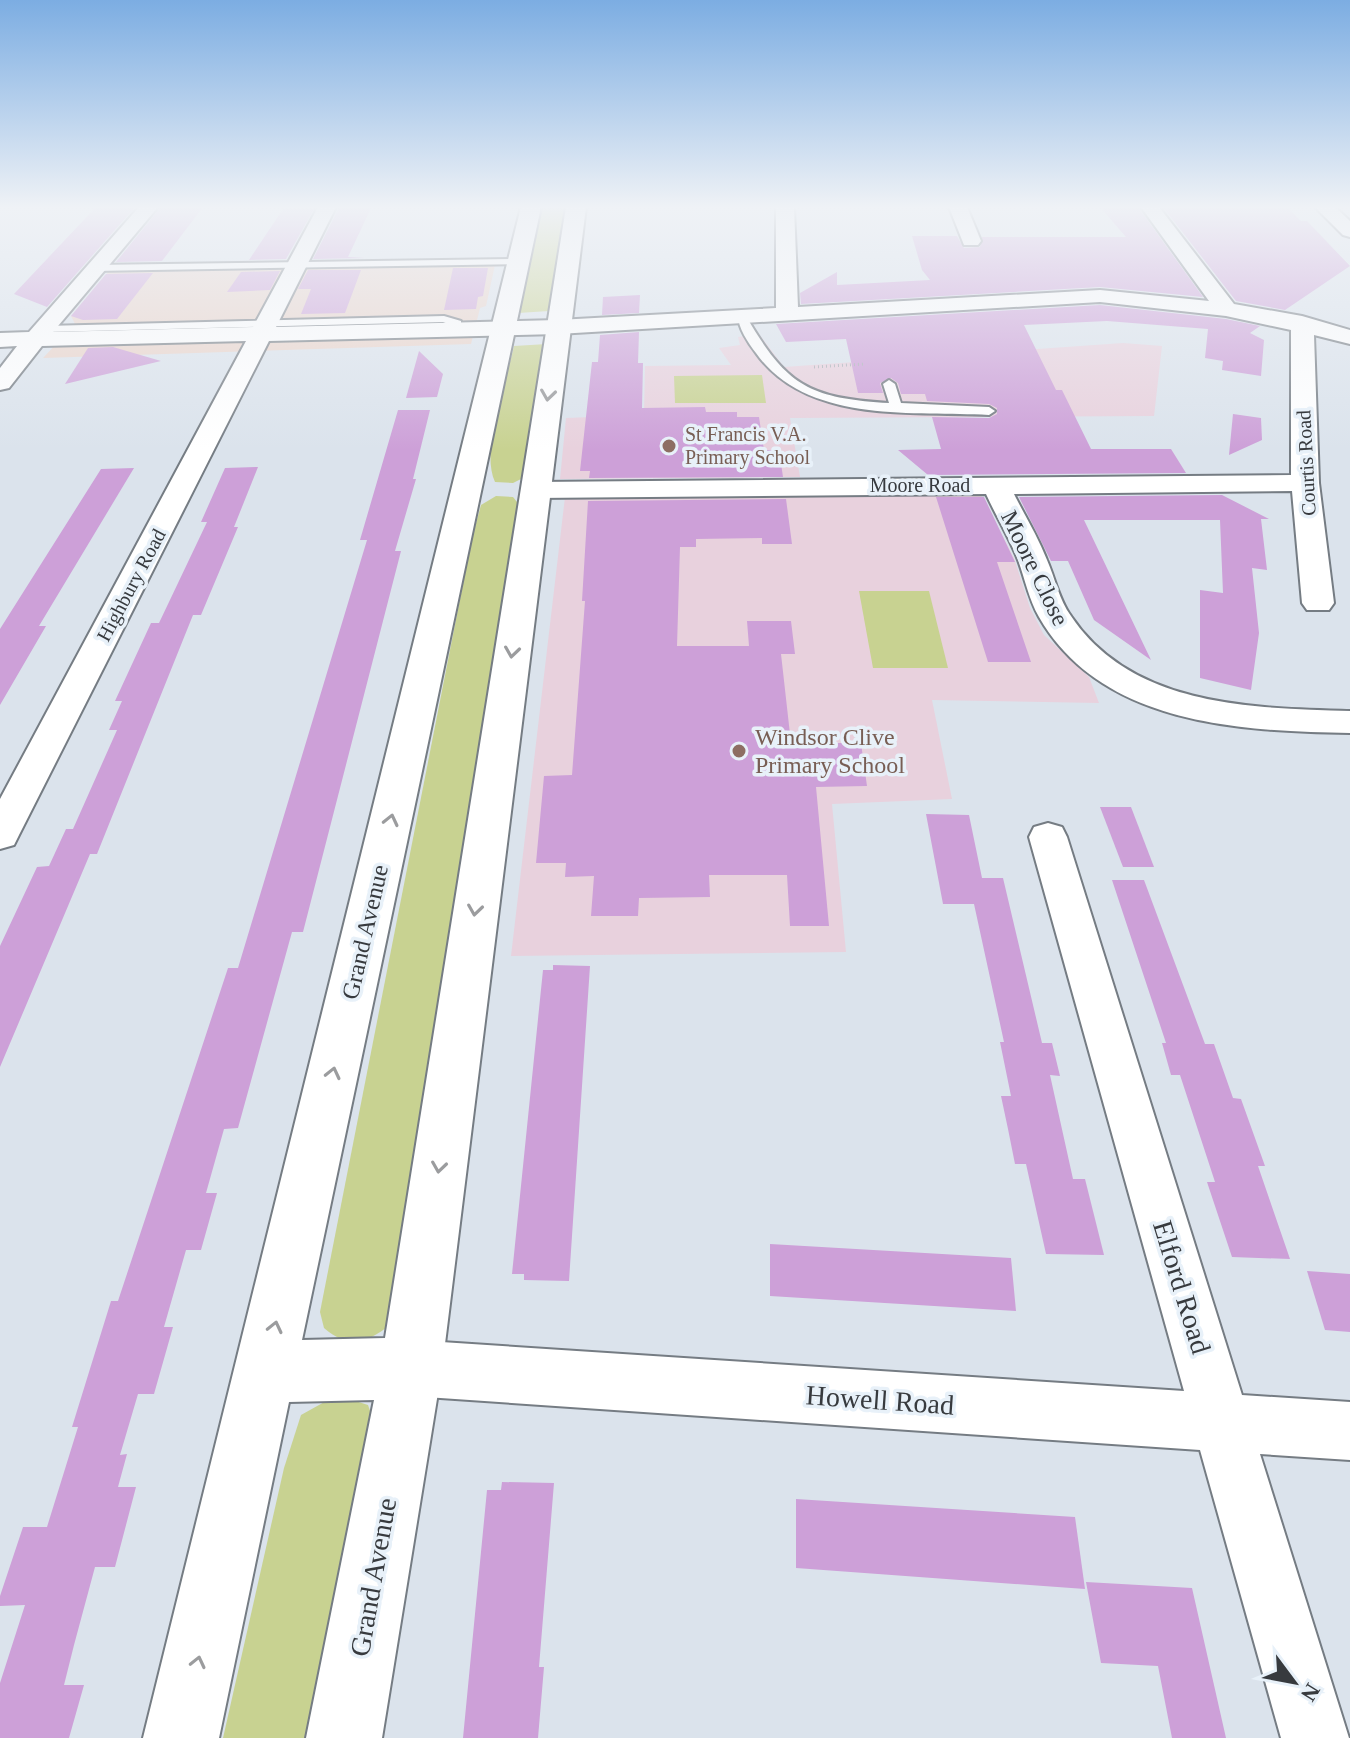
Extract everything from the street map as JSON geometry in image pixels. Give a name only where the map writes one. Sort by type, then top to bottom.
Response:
[{"type":"street","points":[[0,383],[77,288]]},
{"type":"street","name":"Highbury Road","points":[[0,835],[284,288]]},
{"type":"street","name":"Grand Avenue","points":[[344,1738],[411,1368],[500,491],[480,328],[503,288]]},
{"type":"street","name":"Grand Avenue","points":[[181,1738],[264,1372],[500,491],[558,327],[564,288]]},
{"type":"street","points":[[786,288],[787,316]]},
{"type":"street","points":[[1210,288],[1226,309]]},
{"type":"street","points":[[0,340],[40,335],[265,329],[558,327],[787,316],[1070,296],[1135,298],[1226,309],[1302,323],[1350,337]]},
{"type":"street","name":"Courtis Road","points":[[1302,323],[1305,483],[1318,603]]},
{"type":"street","name":"Moore Road","points":[[500,491],[1305,483]]},
{"type":"street","name":"Moore Close","points":[[996,485],[1030,553],[1055,618],[1081,651],[1120,679],[1174,702],[1228,716],[1350,722]]},
{"type":"street","name":"Elford Road","points":[[1048,837],[1315,1738]]},
{"type":"street","points":[[264,1372],[411,1368]]},
{"type":"street","name":"Howell Road","points":[[411,1368],[1350,1431]]},
{"type":"lane","points":[[742,318],[755,349],[773,371],[796,386],[845,401],[896,407],[989,411]]},
{"type":"lane","points":[[889,384],[896,407]]},
{"type":"shaded area","points":[[95,288],[490,288],[486,306],[480,308],[471,344],[43,358],[75,324],[71,316]]},
{"type":"shaded area","points":[[759,334],[784,367],[1123,343],[1162,346],[1154,416],[790,418],[800,477],[560,479],[566,418],[644,415],[645,366],[731,365],[719,348],[740,345],[738,337]]},
{"type":"shaded area","name":"Windsor Clive Primary School","points":[[981,495],[1014,558],[1030,608],[1044,635],[1089,677],[1099,703],[932,700],[952,799],[832,804],[846,952],[511,956],[565,497]]},
{"type":"green space","points":[[523,288],[553,288],[549,311],[518,313]]},
{"type":"green space","points":[[547,344],[527,444],[525,477],[513,483],[495,482],[491,468],[492,434],[514,346]]},
{"type":"green space","points":[[762,375],[766,403],[675,403],[674,376]]},
{"type":"green space","points":[[496,496],[513,497],[521,507],[390,1325],[373,1336],[349,1341],[324,1328],[320,1312],[472,538],[481,505]]},
{"type":"green space","points":[[859,591],[929,591],[948,668],[873,668]]},
{"type":"green space","points":[[337,1395],[368,1405],[374,1422],[321,1738],[223,1738],[284,1468],[301,1415]]},
{"type":"building","points":[[20,288],[64,288],[47,307],[14,294]]},
{"type":"building","points":[[94,288],[141,288],[117,319],[83,320],[71,316]]},
{"type":"building","points":[[230,288],[271,288],[270,290],[227,292]]},
{"type":"building","points":[[354,288],[345,313],[301,314],[311,289],[298,289]]},
{"type":"building","points":[[449,288],[484,288],[483,296],[478,297],[476,309],[444,310]]},
{"type":"building","points":[[809,288],[1081,288],[801,304],[800,293]]},
{"type":"building","points":[[1111,288],[1197,288],[1203,297]]},
{"type":"building","points":[[1226,288],[1317,288],[1285,310],[1236,301]]},
{"type":"building","points":[[640,295],[639,313],[602,315],[603,297]]},
{"type":"building","points":[[1100,305],[1226,319],[1260,326],[1250,333],[1264,340],[1261,376],[1222,370],[1223,361],[1205,358],[1208,329],[1107,321],[1024,325],[1056,390],[1062,390],[1091,449],[1171,449],[1186,473],[928,475],[898,450],[941,449],[932,417],[989,418],[997,414],[997,408],[989,404],[927,401],[925,394],[901,394],[898,383],[891,378],[880,383],[883,393],[858,393],[846,339],[786,342],[776,324]]},
{"type":"building","name":"St Francis V.A. Primary School","points":[[639,332],[638,363],[643,363],[642,408],[705,407],[706,412],[737,412],[737,417],[759,417],[764,450],[779,450],[783,477],[589,478],[590,471],[580,471],[592,362],[598,362],[600,335]]},
{"type":"building","points":[[113,347],[161,361],[65,384],[88,348]]},
{"type":"building","points":[[419,351],[443,374],[437,397],[406,398]]},
{"type":"building","points":[[398,410],[430,410],[413,479],[416,479],[395,551],[401,551],[303,932],[292,932],[238,1128],[224,1129],[206,1193],[217,1193],[201,1250],[186,1250],[164,1327],[173,1327],[154,1394],[138,1394],[120,1455],[127,1454],[118,1487],[136,1487],[115,1567],[95,1567],[74,1645],[64,1685],[84,1685],[69,1738],[0,1738],[0,1683],[25,1605],[0,1606],[0,1596],[23,1527],[47,1527],[78,1427],[72,1427],[111,1301],[118,1301],[228,968],[238,968],[367,540],[360,540]]},
{"type":"building","points":[[1233,414],[1261,418],[1262,440],[1229,455]]},
{"type":"building","points":[[258,467],[234,527],[238,527],[201,615],[193,615],[97,854],[90,854],[0,1067],[0,946],[37,867],[49,866],[66,829],[73,829],[117,730],[109,730],[122,701],[115,701],[151,623],[159,623],[207,522],[201,522],[225,468]]},
{"type":"building","points":[[134,468],[39,626],[46,626],[0,705],[0,629],[101,469]]},
{"type":"building","points":[[1222,495],[1269,519],[1261,519],[1267,570],[1252,568],[1259,633],[1251,690],[1200,678],[1200,590],[1223,593],[1220,520],[1084,520],[1151,660],[1094,620],[1068,561],[1051,561],[1019,497]]},
{"type":"building","points":[[936,497],[984,497],[1015,562],[997,562],[1031,662],[988,662]]},
{"type":"building","points":[[786,499],[792,544],[762,544],[762,538],[696,539],[696,547],[680,547],[677,646],[749,646],[747,621],[791,621],[795,654],[781,654],[791,743],[861,743],[867,786],[816,787],[829,926],[790,926],[787,875],[709,875],[710,897],[639,898],[638,916],[591,916],[594,876],[565,877],[566,863],[536,863],[544,776],[572,775],[585,601],[582,601],[588,501]]},
{"type":"building","points":[[1100,807],[1131,807],[1154,867],[1123,867]]},
{"type":"building","points":[[926,814],[969,815],[982,878],[1003,878],[1042,1043],[1052,1043],[1060,1076],[1050,1075],[1073,1179],[1085,1179],[1104,1255],[1046,1254],[1026,1164],[1015,1164],[1001,1096],[1011,1096],[1000,1042],[1004,1042],[974,904],[943,904]]},
{"type":"building","points":[[1112,880],[1144,880],[1205,1044],[1214,1044],[1233,1098],[1241,1099],[1265,1166],[1258,1166],[1290,1259],[1232,1257],[1207,1182],[1215,1182],[1180,1075],[1171,1075],[1162,1043],[1166,1043]]},
{"type":"building","points":[[553,965],[590,966],[569,1281],[524,1280],[524,1274],[512,1274],[543,970],[553,970]]},
{"type":"building","points":[[770,1244],[1011,1258],[1016,1311],[770,1296]]},
{"type":"building","points":[[1307,1271],[1350,1274],[1350,1332],[1325,1330]]},
{"type":"building","points":[[502,1482],[554,1483],[539,1667],[544,1667],[538,1738],[463,1738],[487,1490],[501,1490]]},
{"type":"building","points":[[796,1499],[1075,1517],[1085,1589],[796,1568]]},
{"type":"building","points":[[1086,1582],[1192,1588],[1226,1738],[1172,1738],[1158,1666],[1101,1663]]},
{"type":"place","name":"St Francis V.A. Primary School","points":[[669,446]]},
{"type":"place","name":"Windsor Clive Primary School","points":[[739,751]]}]
